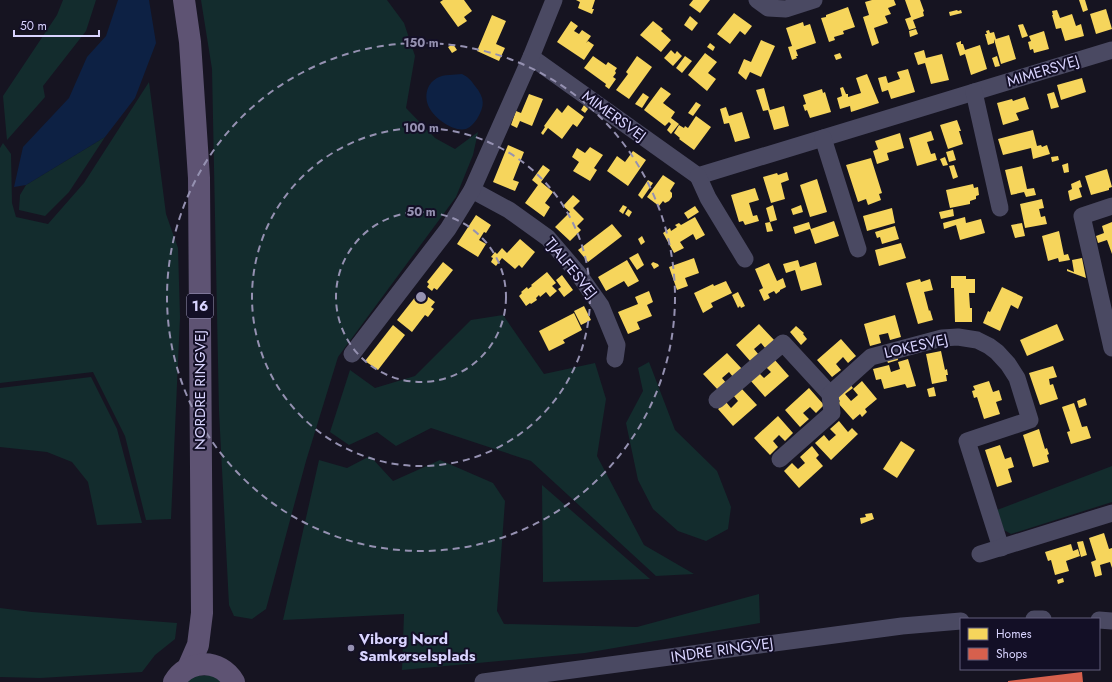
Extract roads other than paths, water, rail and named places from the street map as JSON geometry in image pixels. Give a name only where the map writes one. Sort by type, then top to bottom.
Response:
[{"type":"main road","name":"NORDRE RINGVEJ","points":[[181,675],[198,645],[202,613],[199,178],[190,42],[184,0]]},
{"type":"main road","name":"NORDRE RINGVEJ","points":[[202,613],[217,667]]},
{"type":"main road","points":[[181,675],[202,664],[217,667],[229,675],[234,682]]},
{"type":"street","points":[[352,354],[448,229],[472,190],[554,0]]},
{"type":"street","points":[[757,0],[768,8],[786,9],[814,0]]},
{"type":"street","name":"MIMERSVEJ","points":[[698,176],[1112,50]]},
{"type":"street","name":"MIMERSVEJ","points":[[531,56],[698,176],[708,198],[745,260]]},
{"type":"street","points":[[974,92],[1000,208]]},
{"type":"street","points":[[822,138],[858,249]]},
{"type":"street","name":"TJALFESVEJ","points":[[472,190],[509,210],[548,238],[577,272],[601,306],[617,345],[615,359]]},
{"type":"street","points":[[1112,206],[1082,216],[1112,348]]},
{"type":"street","name":"LOKESVEJ","points":[[830,394],[871,357],[942,338],[958,337],[977,340],[997,352],[1008,364],[1017,378],[1030,420],[967,442],[1001,548]]},
{"type":"street","points":[[718,400],[783,343],[830,394],[832,413],[780,459]]},
{"type":"street","points":[[980,554],[1112,513]]},
{"type":"street","points":[[1100,620],[1112,621]]},
{"type":"street","name":"INDRE RINGVEJ","points":[[483,682],[902,626],[960,621]]},
{"type":"water","points":[[118,0],[149,0],[156,43],[135,98],[105,137],[26,185],[14,187],[23,147],[69,98],[87,57],[106,36]]},
{"type":"water","points":[[462,74],[471,80],[481,94],[483,106],[477,119],[471,126],[466,129],[456,129],[445,124],[436,117],[428,105],[426,97],[430,84],[437,78],[446,75]]},
{"type":"place","name":"Viborg Nord Samkørselsplads","points":[[351,648]]}]
